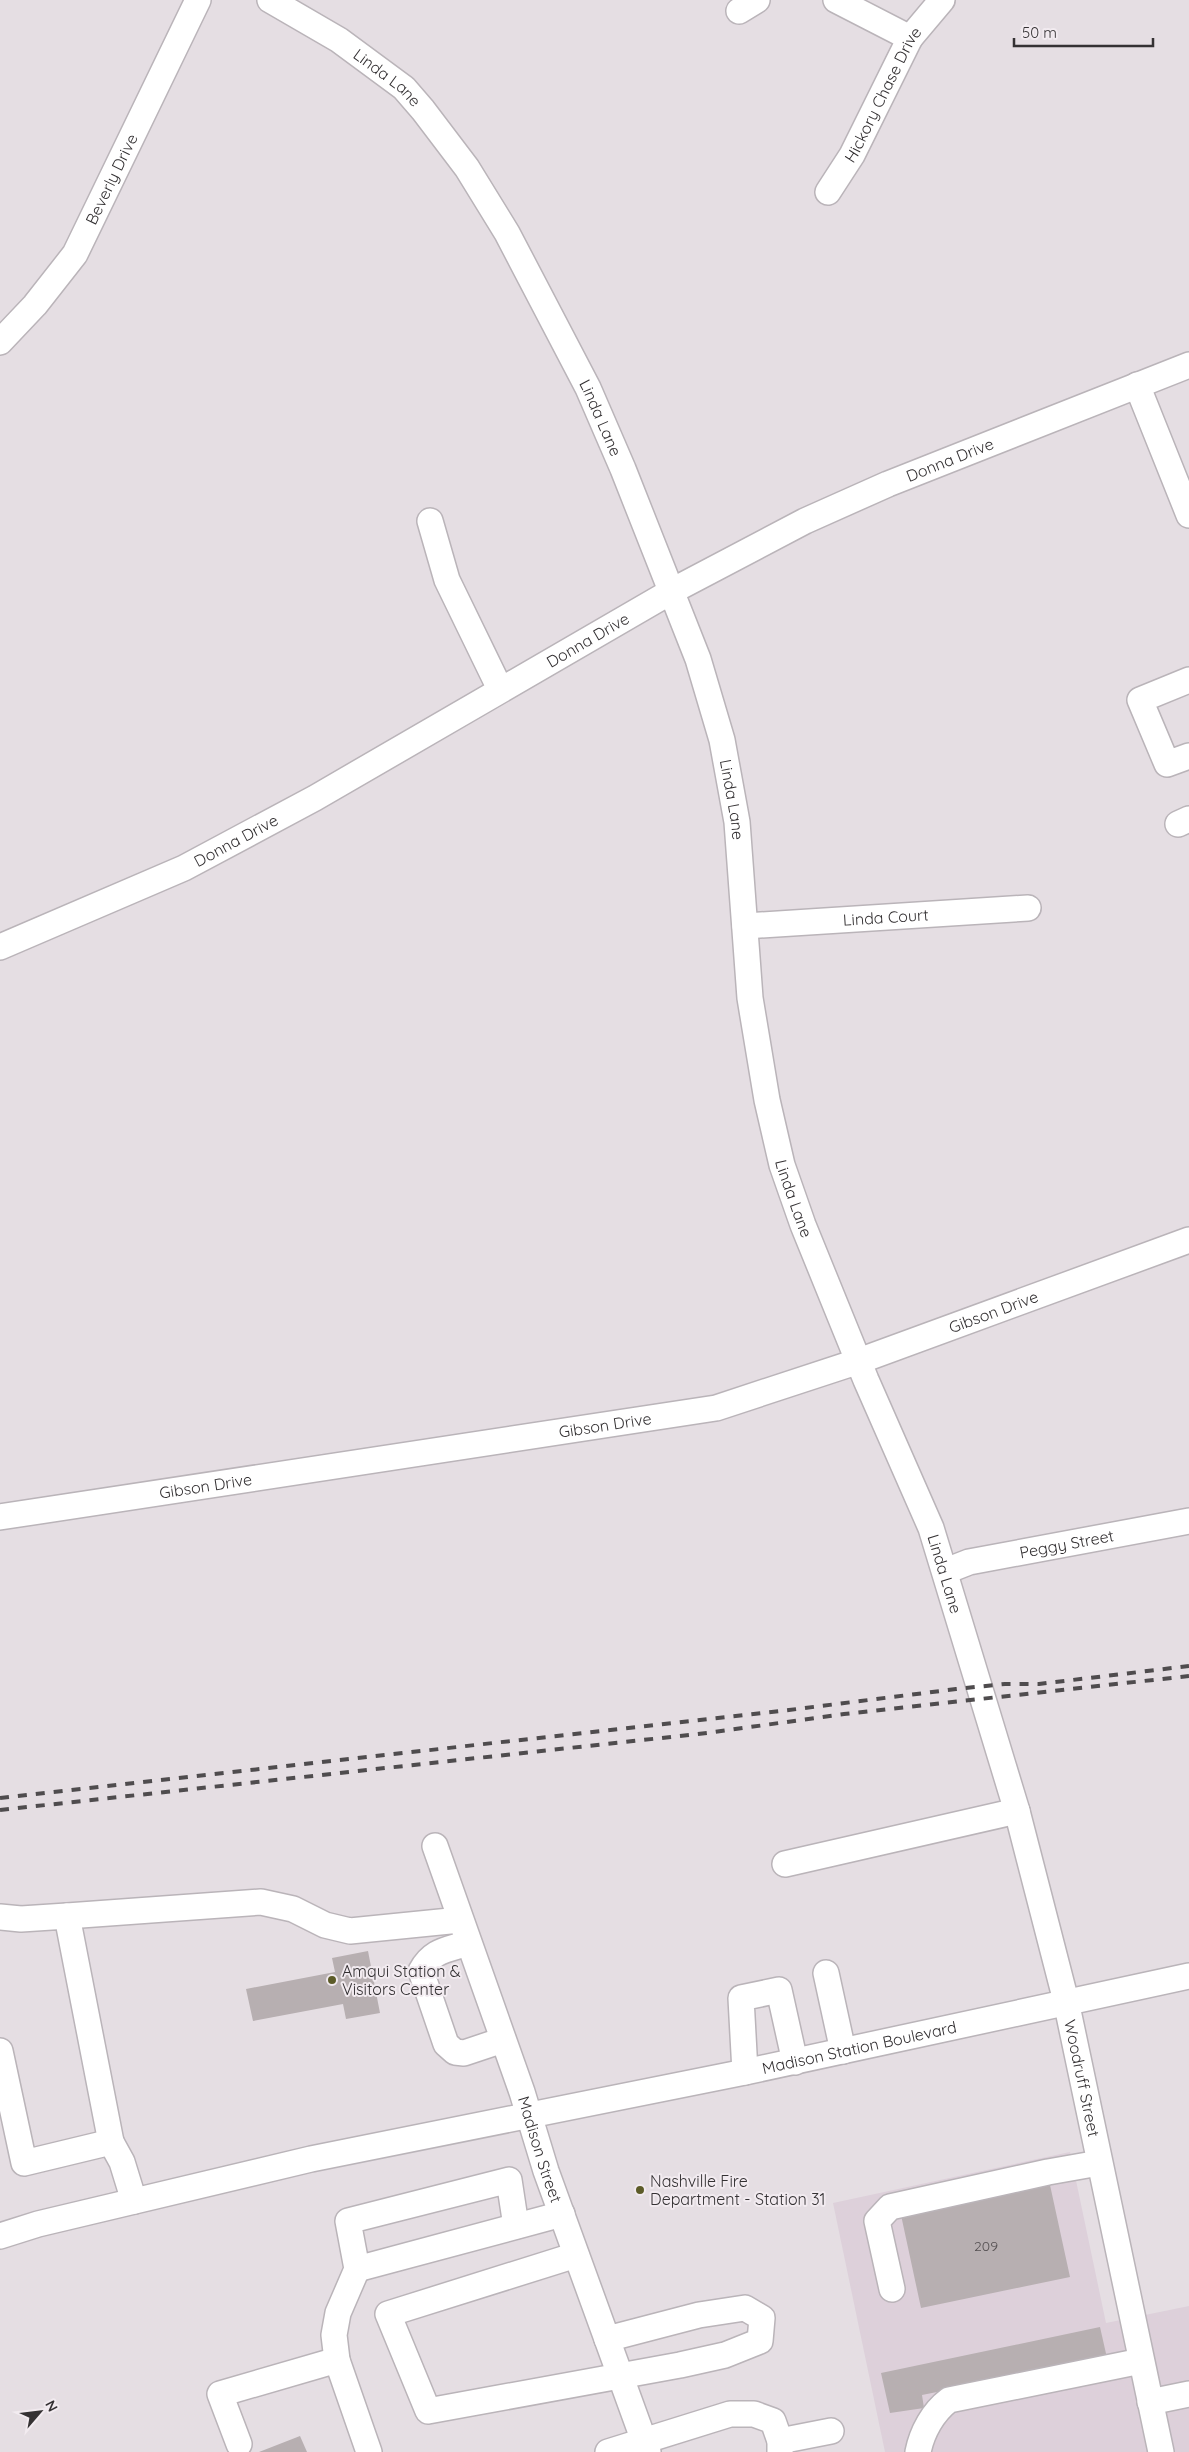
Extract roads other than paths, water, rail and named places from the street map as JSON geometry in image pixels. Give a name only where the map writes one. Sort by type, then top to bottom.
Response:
[{"type":"street","name":"Beverly Drive","points":[[0,342],[35,306],[75,254],[198,0]]},
{"type":"street","name":"Linda Lane","points":[[270,0],[339,40],[404,88],[423,110],[467,168],[507,232],[588,388],[698,659],[722,740],[737,822],[750,998],[755,1037],[782,1165],[803,1225],[931,1528],[946,1571],[986,1709]]},
{"type":"street","points":[[836,0],[910,38]]},
{"type":"street","name":"Hickory Chase Drive","points":[[828,192],[852,155],[910,38],[942,0]]},
{"type":"street","name":"Donna Drive","points":[[0,947],[178,872],[315,798],[672,591],[743,552],[813,517],[888,484],[1189,365]]},
{"type":"street","points":[[1137,385],[1189,515]]},
{"type":"street","points":[[430,521],[447,580],[500,690]]},
{"type":"street","points":[[1189,680],[1140,700],[1166,764],[1189,756]]},
{"type":"street","name":"Linda Court","points":[[745,926],[1028,908]]},
{"type":"street","name":"Gibson Drive","points":[[0,1517],[716,1408],[859,1361],[1189,1240]]},
{"type":"street","name":"Peggy Street","points":[[946,1571],[969,1562],[1189,1521]]},
{"type":"street","name":"Woodruff Street","points":[[986,1709],[1017,1811],[1066,2001],[1161,2452]]},
{"type":"street","points":[[785,1864],[1017,1811]]},
{"type":"street","name":"Madison Street","points":[[435,1846],[576,2255],[646,2447]]},
{"type":"street","points":[[0,1917],[21,1919],[261,1902],[293,1909],[325,1925],[350,1931],[464,1932]]},
{"type":"street","points":[[67,1916],[111,2142],[122,2162],[134,2201]]},
{"type":"street","points":[[464,1932],[433,1954],[421,1971],[446,2044],[455,2052],[464,2053],[503,2040]]},
{"type":"street","points":[[826,1972],[843,2051]]},
{"type":"street","name":"Madison Station Boulevard","points":[[1,2236],[38,2224],[311,2159],[795,2062],[1066,2001],[1189,1976]]},
{"type":"street","points":[[745,2072],[741,1998],[779,1990],[795,2062]]},
{"type":"street","points":[[0,2051],[24,2163],[111,2142]]},
{"type":"street","points":[[892,2289],[877,2221],[890,2207],[1048,2172],[1099,2163]]},
{"type":"street","points":[[369,2452],[337,2360],[334,2335],[338,2313],[357,2269],[348,2221],[509,2180],[516,2226]]},
{"type":"street","points":[[357,2269],[562,2214]]},
{"type":"street","points":[[576,2255],[388,2314],[428,2411],[725,2355],[760,2341],[762,2318],[746,2308],[699,2315],[607,2339]]},
{"type":"street","points":[[239,2444],[220,2394],[337,2360]]},
{"type":"street","points":[[918,2452],[920,2441],[937,2408],[949,2400],[1141,2361]]},
{"type":"street","points":[[1150,2402],[1189,2394]]},
{"type":"street","points":[[608,2452],[677,2442],[730,2414],[754,2414],[773,2421],[780,2447],[831,2432]]},
{"type":"railway","points":[[0,1798],[789,1710],[956,1689],[1005,1684],[1039,1684],[1189,1666]]},
{"type":"railway","points":[[0,1810],[707,1733],[844,1714],[1189,1676]]},
{"type":"place","name":"Amqui Station & Visitors Center","points":[[332,1980]]},
{"type":"place","name":"Nashville Fire Department - Station 31","points":[[640,2190]]}]
